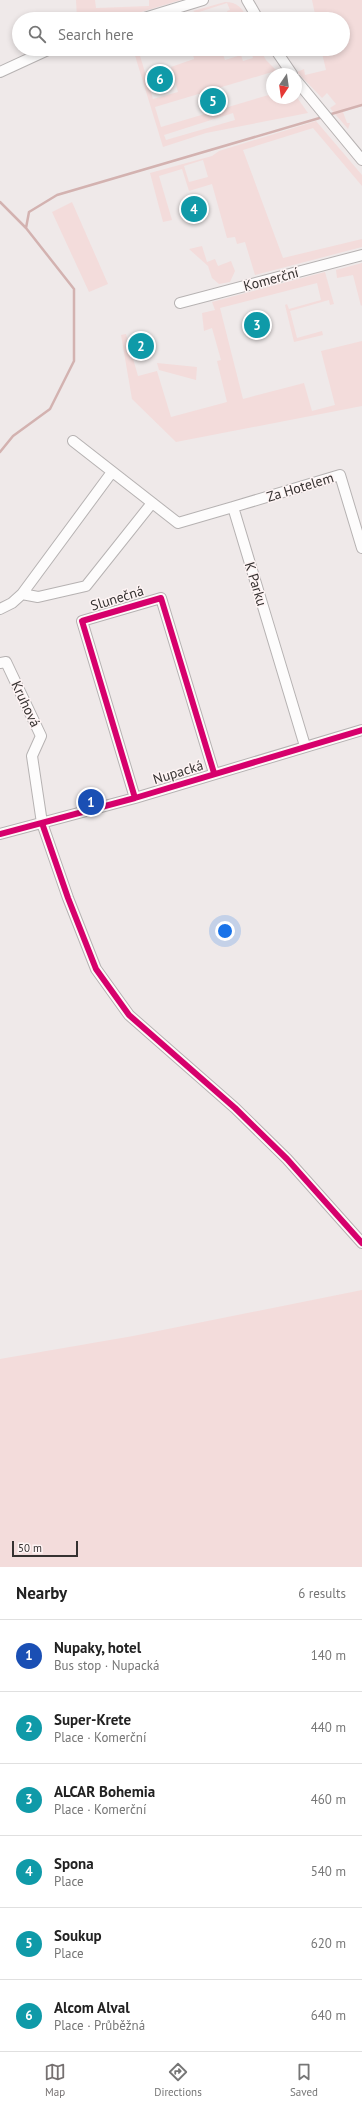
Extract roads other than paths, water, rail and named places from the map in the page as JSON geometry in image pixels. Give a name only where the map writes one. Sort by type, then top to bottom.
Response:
[{"type":"street","points":[[164,12],[203,0]]},
{"type":"street","points":[[247,0],[254,12]]},
{"type":"street","points":[[0,72],[35,56]]},
{"type":"street","points":[[280,56],[288,68]]},
{"type":"street","points":[[302,87],[362,160]]},
{"type":"street","name":"Komerční","points":[[180,303],[362,255]]},
{"type":"street","points":[[73,442],[178,523],[233,507]]},
{"type":"street","points":[[0,609],[12,603],[22,594],[112,472]]},
{"type":"street","name":"Za Hotelem","points":[[233,507],[340,475],[362,548]]},
{"type":"street","points":[[22,594],[38,597],[86,586],[152,503]]},
{"type":"street","name":"K Parku","points":[[233,507],[305,746]]},
{"type":"street","name":"Slunečná","points":[[135,798],[82,621],[161,598],[214,773]]},
{"type":"street","name":"Kruhová","points":[[0,662],[6,662],[41,736],[32,756],[42,823]]},
{"type":"street","name":"Nupacká","points":[[2,831],[42,823],[135,798],[214,773],[362,730]]},
{"type":"street","points":[[42,823],[68,898],[96,969],[129,1016],[235,1108],[287,1160],[362,1243]]},
{"type":"waterway","points":[[328,115],[362,105]]},
{"type":"waterway","points":[[0,452],[13,436],[50,409],[74,361],[74,289],[26,228],[29,212],[57,195],[323,117]]},
{"type":"waterway","points":[[0,202],[26,228]]},
{"type":"place","name":"Alcom Alval","points":[[160,79]]},
{"type":"place","name":"Soukup","points":[[213,101]]},
{"type":"place","name":"Spona","points":[[194,209]]},
{"type":"place","name":"ALCAR Bohemia","points":[[257,325]]},
{"type":"place","name":"Super-Krete","points":[[141,346]]},
{"type":"place","name":"Nupaky, hotel","points":[[91,802]]}]
